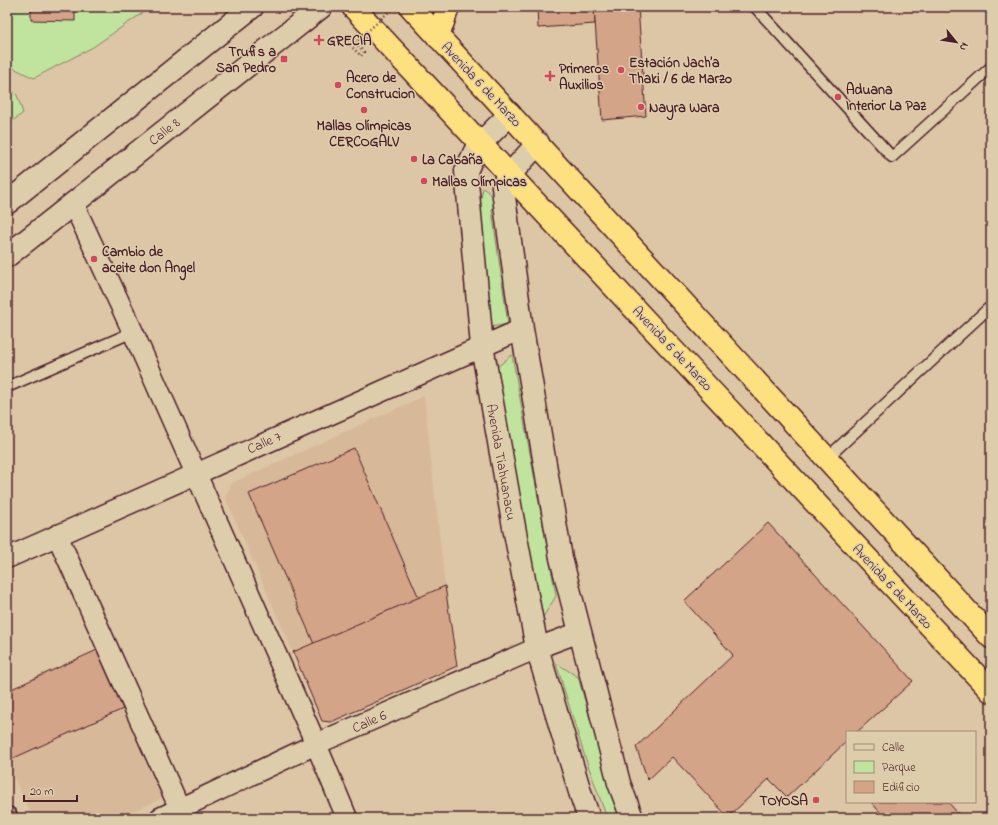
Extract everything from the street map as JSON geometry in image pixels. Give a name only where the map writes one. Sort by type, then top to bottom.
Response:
[{"type":"highway","name":"Avenida 6 de Marzo","points":[[353,7],[510,173],[991,691]]},
{"type":"highway","name":"Avenida 6 de Marzo","points":[[411,7],[538,143],[826,459],[991,637]]},
{"type":"highway","points":[[438,37],[448,7]]},
{"type":"main road","points":[[7,203],[252,7]]},
{"type":"main road","name":"Calle 8","points":[[7,256],[321,7]]},
{"type":"main road","name":"Avenida Tiahuanacu","points":[[510,114],[481,143],[470,159],[466,171],[482,346],[537,648],[589,818]]},
{"type":"main road","points":[[538,143],[510,173],[503,186],[522,329],[561,558],[619,783],[632,818]]},
{"type":"street","points":[[72,203],[133,332],[316,744],[347,818]]},
{"type":"street","name":"Calle 7","points":[[7,558],[522,329]]},
{"type":"street","points":[[57,535],[182,813]]},
{"type":"street","name":"Calle 6","points":[[160,818],[182,813],[316,744],[537,648],[580,632]]},
{"type":"lane","points":[[755,7],[892,157],[991,67]]},
{"type":"lane","points":[[826,459],[991,306]]},
{"type":"lane","points":[[7,387],[133,332]]},
{"type":"path","points":[[348,43],[361,56],[364,52],[355,43],[394,7]]},
{"type":"shaded area","points":[[424,396],[445,586],[457,666],[331,722],[293,652],[225,497],[232,483]]},
{"type":"shaded area","points":[[97,650],[123,709],[164,790],[160,800],[115,818],[33,818],[7,763],[7,691]]},
{"type":"green space","points":[[7,7],[151,7],[93,47],[34,78],[7,65]]},
{"type":"green space","points":[[7,86],[17,95],[23,113],[7,125]]},
{"type":"green space","points":[[483,188],[495,198],[492,211],[508,324],[490,327],[480,203]]},
{"type":"green space","points":[[512,355],[556,596],[543,617],[519,497],[496,368]]},
{"type":"green space","points":[[556,663],[578,677],[604,767],[623,818],[607,818],[584,754]]},
{"type":"building","points":[[31,7],[75,7],[75,21],[31,20]]},
{"type":"building","points":[[537,7],[594,7],[595,24],[538,28]]},
{"type":"building","name":"Estación Jach’a Thaki / 6 de Marzo","points":[[594,7],[638,7],[646,116],[602,120]]},
{"type":"building","points":[[354,448],[419,598],[314,644],[249,494]]},
{"type":"building","points":[[768,523],[913,681],[858,731],[846,731],[846,742],[787,797],[769,779],[728,817],[672,757],[648,780],[636,747],[733,655],[684,601]]},
{"type":"building","points":[[445,586],[457,666],[331,722],[322,721],[293,652]]},
{"type":"building","points":[[97,650],[123,709],[7,761],[7,691]]},
{"type":"building","points":[[872,803],[949,803],[962,818],[885,818]]},
{"type":"place","name":"GRECIA","points":[[319,40]]},
{"type":"place","name":"Trufis a San Pedro","points":[[284,59]]},
{"type":"place","name":"Estación Jach’a Thaki / 6 de Marzo","points":[[621,70]]},
{"type":"place","name":"Primeros Auxilios","points":[[550,76]]},
{"type":"place","name":"Acero de Construcion","points":[[338,85]]},
{"type":"place","name":"Aduana Interior La Paz","points":[[838,97]]},
{"type":"place","name":"Nayra Wara","points":[[641,107]]},
{"type":"place","name":"Mallas Olímpicas CERCOGALV","points":[[364,110]]},
{"type":"place","name":"La Cabaña","points":[[414,159]]},
{"type":"place","name":"Mallas Olímpicas","points":[[424,181]]},
{"type":"place","name":"Cambio de aceite don Angel","points":[[94,259]]},
{"type":"place","name":"TOYOSA","points":[[816,800]]}]
